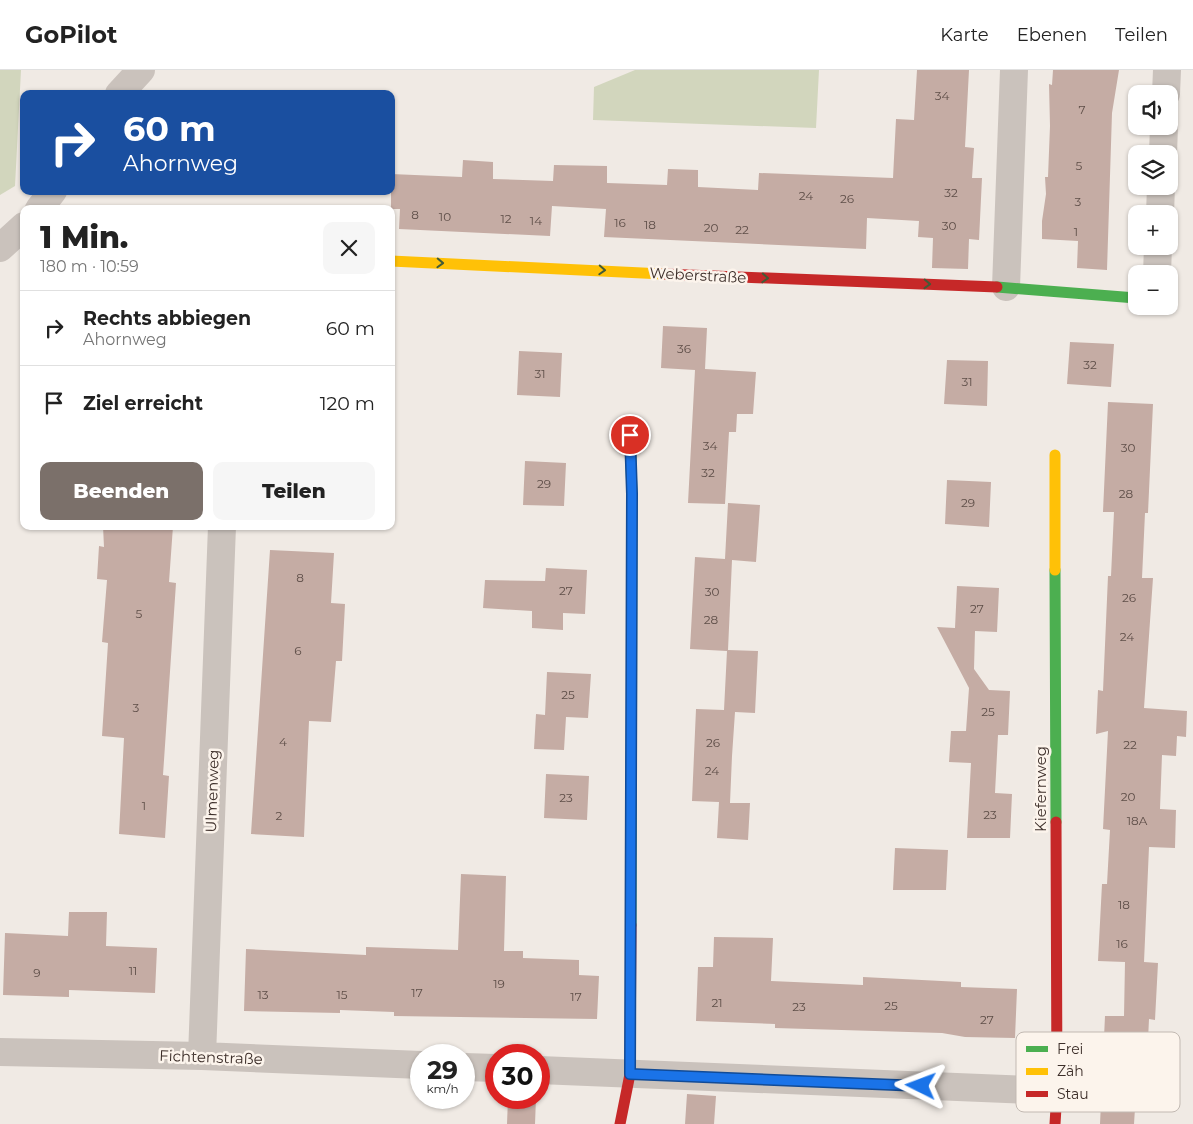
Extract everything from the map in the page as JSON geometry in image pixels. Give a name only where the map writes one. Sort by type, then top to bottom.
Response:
[{"type":"street","points":[[122,90],[140,70]]},
{"type":"street","points":[[1006,287],[1014,70]]},
{"type":"street","points":[[1166,85],[1167,70]]},
{"type":"street","points":[[0,248],[20,230]]},
{"type":"street","name":"Weberstraße","points":[[395,261],[822,281],[1006,287],[1128,297]]},
{"type":"street","points":[[620,1124],[630,1074],[632,494],[630,435]]},
{"type":"street","name":"Kiefernweg","points":[[1055,454],[1057,1032]]},
{"type":"street","name":"Ulmenweg","points":[[202,1056],[222,530]]},
{"type":"street","name":"Fichtenstraße","points":[[0,1052],[202,1056],[410,1065]]},
{"type":"street","points":[[550,1070],[1016,1089]]},
{"type":"green space","points":[[0,70],[21,70],[15,186],[0,195]]},
{"type":"green space","points":[[635,70],[819,70],[816,128],[593,120],[594,87]]},
{"type":"building","points":[[917,70],[969,70],[965,147],[974,148],[972,178],[982,178],[979,240],[969,239],[968,269],[932,268],[933,238],[918,237],[919,221],[867,218],[866,249],[604,237],[606,209],[552,206],[550,236],[399,229],[400,209],[395,209],[395,205],[391,205],[391,195],[395,195],[395,174],[462,177],[463,160],[493,162],[493,179],[553,181],[554,165],[607,166],[607,183],[667,185],[668,169],[698,170],[698,187],[758,190],[759,173],[893,178],[896,119],[914,120]]},
{"type":"building","points":[[1053,70],[1119,70],[1112,113],[1107,270],[1077,268],[1078,241],[1042,239],[1042,221],[1046,194],[1045,177],[1048,177],[1049,84],[1052,85]]},
{"type":"building","points":[[663,326],[707,328],[705,369],[756,372],[753,414],[737,414],[736,432],[729,432],[725,504],[688,503],[695,370],[661,368]]},
{"type":"building","points":[[1070,342],[1114,344],[1111,387],[1067,384]]},
{"type":"building","points":[[519,351],[562,353],[560,397],[517,395]]},
{"type":"building","points":[[947,360],[988,361],[987,406],[944,404]]},
{"type":"building","points":[[1108,402],[1153,404],[1148,513],[1145,513],[1142,578],[1153,578],[1144,708],[1187,711],[1186,737],[1177,736],[1176,756],[1162,755],[1160,809],[1176,810],[1175,848],[1149,847],[1144,962],[1158,963],[1155,1020],[1149,1019],[1148,1032],[1104,1032],[1105,1016],[1124,1016],[1125,962],[1098,961],[1102,884],[1107,884],[1110,830],[1103,829],[1108,731],[1096,734],[1098,690],[1103,691],[1108,576],[1111,576],[1114,512],[1103,512]]},
{"type":"building","points":[[525,461],[566,463],[564,506],[523,505]]},
{"type":"building","points":[[947,480],[991,482],[989,527],[945,524]]},
{"type":"building","points":[[728,503],[760,505],[756,562],[732,560],[728,650],[758,651],[755,713],[735,712],[732,756],[730,803],[750,803],[748,840],[717,838],[719,802],[692,801],[696,709],[724,710],[727,651],[690,649],[695,557],[725,559]]},
{"type":"building","points":[[103,530],[173,530],[169,582],[176,583],[163,775],[169,776],[165,838],[119,834],[124,738],[102,736],[108,643],[102,642],[107,580],[97,579],[99,546],[104,547]]},
{"type":"building","points":[[270,550],[334,553],[331,603],[345,604],[342,661],[336,661],[331,722],[309,721],[304,837],[251,834]]},
{"type":"building","points":[[546,568],[587,570],[585,614],[563,613],[563,630],[532,628],[532,611],[483,608],[485,580],[545,581]]},
{"type":"building","points":[[957,586],[999,588],[997,632],[975,631],[974,669],[989,690],[1010,691],[1008,735],[998,735],[995,793],[1012,794],[1010,838],[967,838],[971,763],[949,762],[951,731],[966,731],[969,688],[937,627],[955,628]]},
{"type":"building","points":[[547,672],[591,674],[588,718],[566,717],[564,750],[534,749],[536,714],[545,715]]},
{"type":"building","points":[[546,774],[589,776],[587,820],[544,818]]},
{"type":"building","points":[[895,848],[948,850],[946,890],[893,890]]},
{"type":"building","points":[[461,874],[506,876],[504,951],[523,951],[523,958],[579,960],[579,975],[599,976],[597,1019],[394,1016],[394,1012],[340,1010],[340,1013],[244,1011],[246,949],[366,955],[366,947],[458,950]]},
{"type":"building","points":[[69,912],[107,912],[106,946],[157,948],[155,993],[69,990],[69,997],[3,995],[5,933],[68,936]]},
{"type":"building","points":[[714,937],[773,938],[771,981],[863,985],[863,977],[961,982],[961,987],[1017,989],[1015,1038],[965,1037],[942,1033],[775,1028],[775,1024],[696,1021],[698,967],[713,967]]},
{"type":"building","points":[[687,1094],[716,1096],[714,1124],[685,1124]]},
{"type":"building","points":[[508,1109],[536,1109],[535,1124],[507,1124]]},
{"type":"building","points":[[1101,1112],[1135,1112],[1134,1124],[1100,1124]]},
{"type":"traffic: fast","points":[[997,287],[1128,297]]},
{"type":"traffic: fast","points":[[630,435],[632,494],[631,925]]},
{"type":"traffic: fast","points":[[1055,570],[1056,822]]},
{"type":"traffic: slow","points":[[395,261],[663,274]]},
{"type":"traffic: slow","points":[[1055,455],[1055,570]]},
{"type":"traffic: jam","points":[[663,274],[997,287]]},
{"type":"traffic: jam","points":[[1056,822],[1057,1032]]},
{"type":"traffic: jam","points":[[620,1124],[630,1074],[631,925]]},
{"type":"traffic: jam","points":[[1055,1124],[1056,1112]]},
{"type":"route","points":[[630,435],[632,494],[630,1074],[921,1086]]}]
